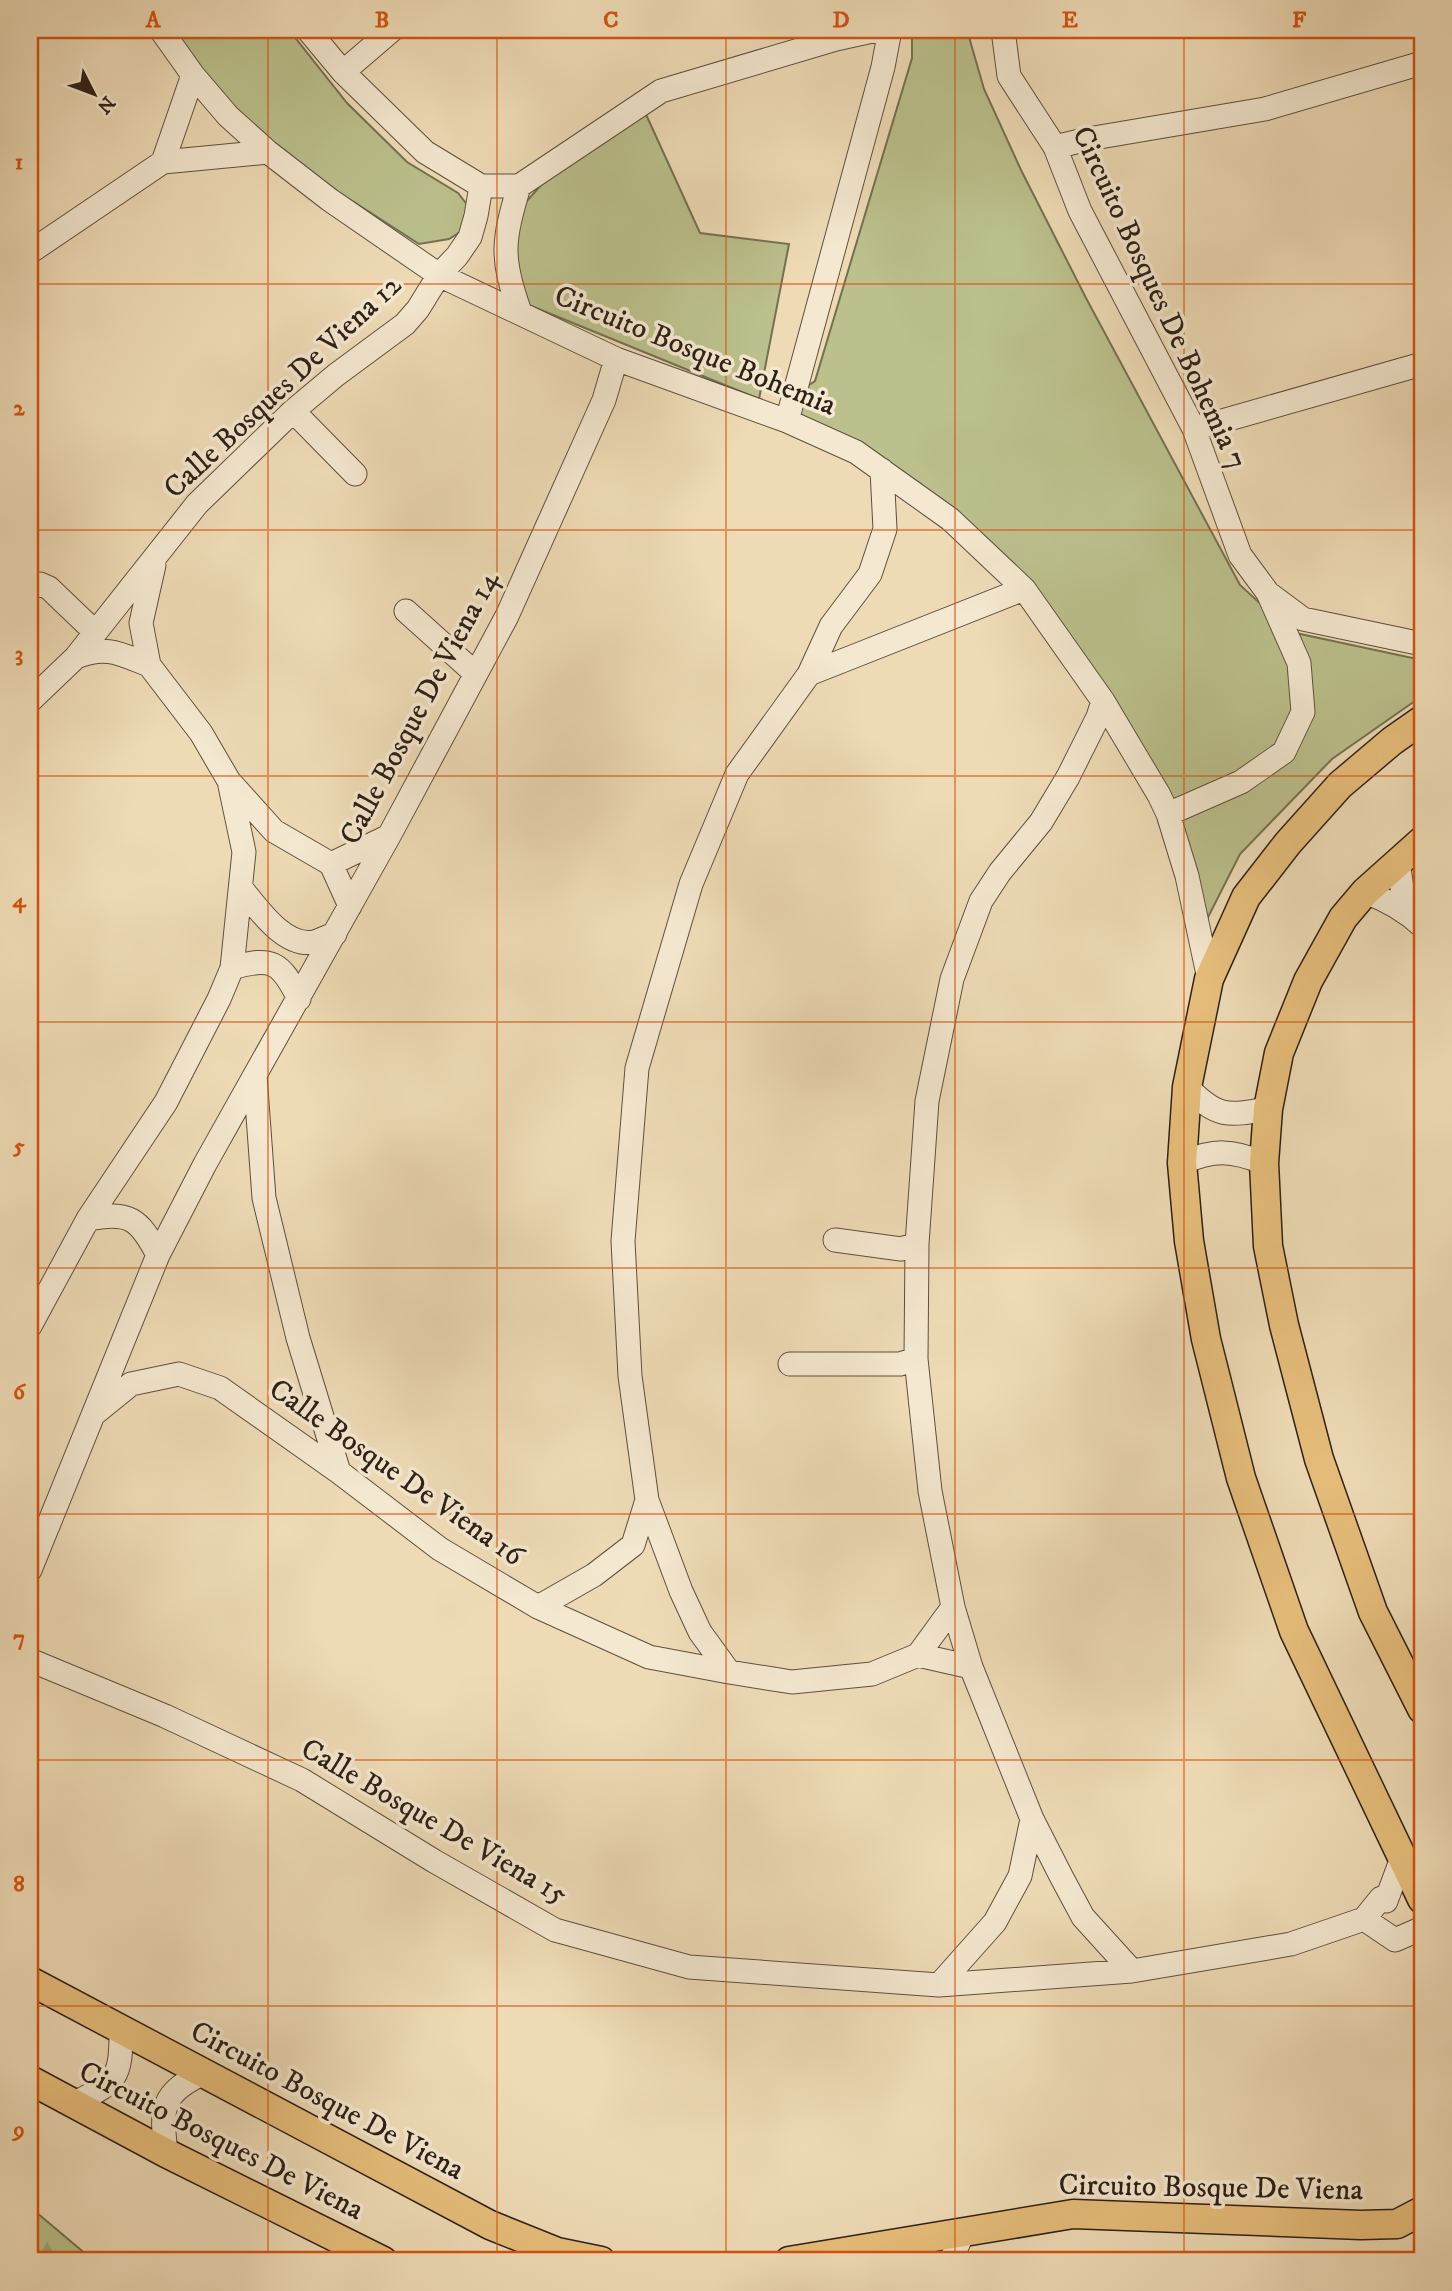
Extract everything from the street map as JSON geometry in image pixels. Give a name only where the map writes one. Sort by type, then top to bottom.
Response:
[{"type":"main road","points":[[1422,720],[1392,741],[1340,785],[1288,843],[1246,897],[1209,979],[1187,1087],[1182,1163],[1189,1241],[1206,1339],[1241,1478],[1294,1631],[1422,1899]]},
{"type":"main road","points":[[1422,841],[1365,892],[1343,918],[1308,981],[1279,1053],[1268,1110],[1265,1163],[1268,1246],[1284,1325],[1319,1459],[1373,1612],[1422,1709]]},
{"type":"main road","name":"Circuito Bosque De Viena","points":[[30,1981],[489,2225],[557,2252],[601,2261]]},
{"type":"main road","name":"Circuito Bosques De Viena","points":[[30,2080],[166,2153],[383,2261]]},
{"type":"main road","name":"Circuito Bosque De Viena","points":[[789,2261],[884,2254],[963,2233],[1073,2214],[1361,2225],[1397,2224],[1422,2211]]},
{"type":"street","name":"Circuito Bosque Bohemia","points":[[161,30],[193,75],[228,116],[268,152],[330,200],[439,275],[616,359],[787,421],[856,452],[950,519],[1024,589],[1103,701],[1159,794],[1187,876],[1209,979]]},
{"type":"street","points":[[308,30],[343,72],[425,152],[481,186],[519,186],[661,91],[877,30]]},
{"type":"street","points":[[343,72],[392,30]]},
{"type":"street","points":[[787,421],[883,67],[890,30]]},
{"type":"street","name":"Circuito Bosques De Bohemia 7","points":[[1003,30],[1009,76],[1055,147],[1080,211],[1194,429],[1240,555],[1268,593],[1303,618],[1422,643]]},
{"type":"street","points":[[1055,147],[1265,109],[1422,63]]},
{"type":"street","points":[[163,162],[193,75]]},
{"type":"street","points":[[30,252],[163,162],[268,152]]},
{"type":"street","name":"Calle Bosques De Viena 12","points":[[30,701],[76,657],[197,504],[293,411],[404,324],[427,298],[439,275],[470,237],[481,186]]},
{"type":"street","points":[[519,186],[504,250],[510,284],[520,312]]},
{"type":"street","name":"Calle Bosque De Viena 14","points":[[30,1570],[158,1255],[205,1164],[389,836],[507,615],[604,400],[616,359]]},
{"type":"street","points":[[1194,429],[1422,364]]},
{"type":"street","points":[[293,411],[355,474]]},
{"type":"street","points":[[729,1672],[700,1632],[681,1591],[647,1500],[630,1376],[623,1241],[637,1068],[691,884],[737,774],[809,674],[831,626],[870,574],[885,529],[882,470]]},
{"type":"street","points":[[156,555],[141,623],[149,665],[201,733],[229,781],[274,831],[331,864],[350,906]]},
{"type":"street","points":[[30,588],[40,584],[49,588],[95,632]]},
{"type":"street","points":[[809,674],[1024,589]]},
{"type":"street","points":[[1168,814],[1241,782],[1284,752],[1304,712],[1298,663],[1268,593]]},
{"type":"street","points":[[406,611],[476,674]]},
{"type":"street","points":[[76,657],[93,650],[108,651],[149,665]]},
{"type":"street","points":[[1103,701],[1098,717],[1068,777],[1041,822],[1000,872],[981,901],[952,979],[927,1101],[917,1244],[916,1359],[930,1490],[953,1607],[971,1667],[1032,1819],[1083,1917],[1132,1971]]},
{"type":"street","points":[[32,1316],[88,1219],[166,1102],[232,968],[244,852],[229,781]]},
{"type":"street","points":[[244,852],[274,831]]},
{"type":"street","points":[[331,864],[389,836]]},
{"type":"street","points":[[1398,862],[1402,888],[1416,920]]},
{"type":"street","points":[[241,888],[271,924],[292,939],[312,943],[335,934]]},
{"type":"street","points":[[1365,892],[1388,901],[1416,920]]},
{"type":"street","points":[[232,968],[257,961],[275,966],[287,976],[299,999]]},
{"type":"street","points":[[255,1075],[264,1198],[298,1338],[339,1472]]},
{"type":"street","points":[[1187,1087],[1205,1107],[1225,1114],[1268,1110]]},
{"type":"street","points":[[1182,1163],[1201,1154],[1220,1152],[1244,1154],[1265,1163]]},
{"type":"street","points":[[88,1219],[113,1214],[135,1220],[158,1255]]},
{"type":"street","points":[[835,1240],[901,1249],[917,1244]]},
{"type":"street","points":[[790,1364],[900,1364],[916,1359]]},
{"type":"street","name":"Calle Bosque De Viena 16","points":[[90,1417],[131,1384],[179,1374],[220,1388],[339,1472],[440,1549],[538,1607],[649,1657],[792,1682],[872,1674],[918,1655]]},
{"type":"street","points":[[538,1607],[594,1575],[633,1545],[647,1500]]},
{"type":"street","points":[[953,1607],[918,1655],[971,1667]]},
{"type":"street","name":"Calle Bosque De Viena 15","points":[[30,1660],[165,1716],[302,1780],[434,1861],[555,1930],[689,1967],[939,1985],[1132,1971],[1291,1944],[1364,1919],[1381,1898],[1387,1901],[1402,1858]]},
{"type":"street","points":[[939,1985],[995,1922],[1020,1876],[1032,1819]]},
{"type":"street","points":[[1364,1919],[1395,1940],[1418,1930],[1422,1932]]},
{"type":"street","points":[[75,2103],[107,2087],[118,2073],[121,2030]]},
{"type":"street","points":[[166,2153],[162,2117],[170,2096],[184,2082],[204,2073]]},
{"type":"street","points":[[954,2261],[954,2253],[963,2233]]},
{"type":"green space","points":[[173,30],[289,30],[347,103],[407,162],[458,193],[469,207],[468,227],[449,239],[419,244],[323,182],[224,110]]},
{"type":"green space","points":[[912,30],[967,30],[984,89],[1021,170],[1086,298],[1240,585],[1291,632],[1422,660],[1422,696],[1332,759],[1240,854],[1197,939],[1174,813],[989,545],[796,416],[798,392],[815,381],[912,58]]},
{"type":"green space","points":[[644,110],[700,233],[789,244],[759,399],[519,301],[509,221],[550,175]]},
{"type":"green space","points":[[30,2207],[94,2261],[30,2261]]}]
